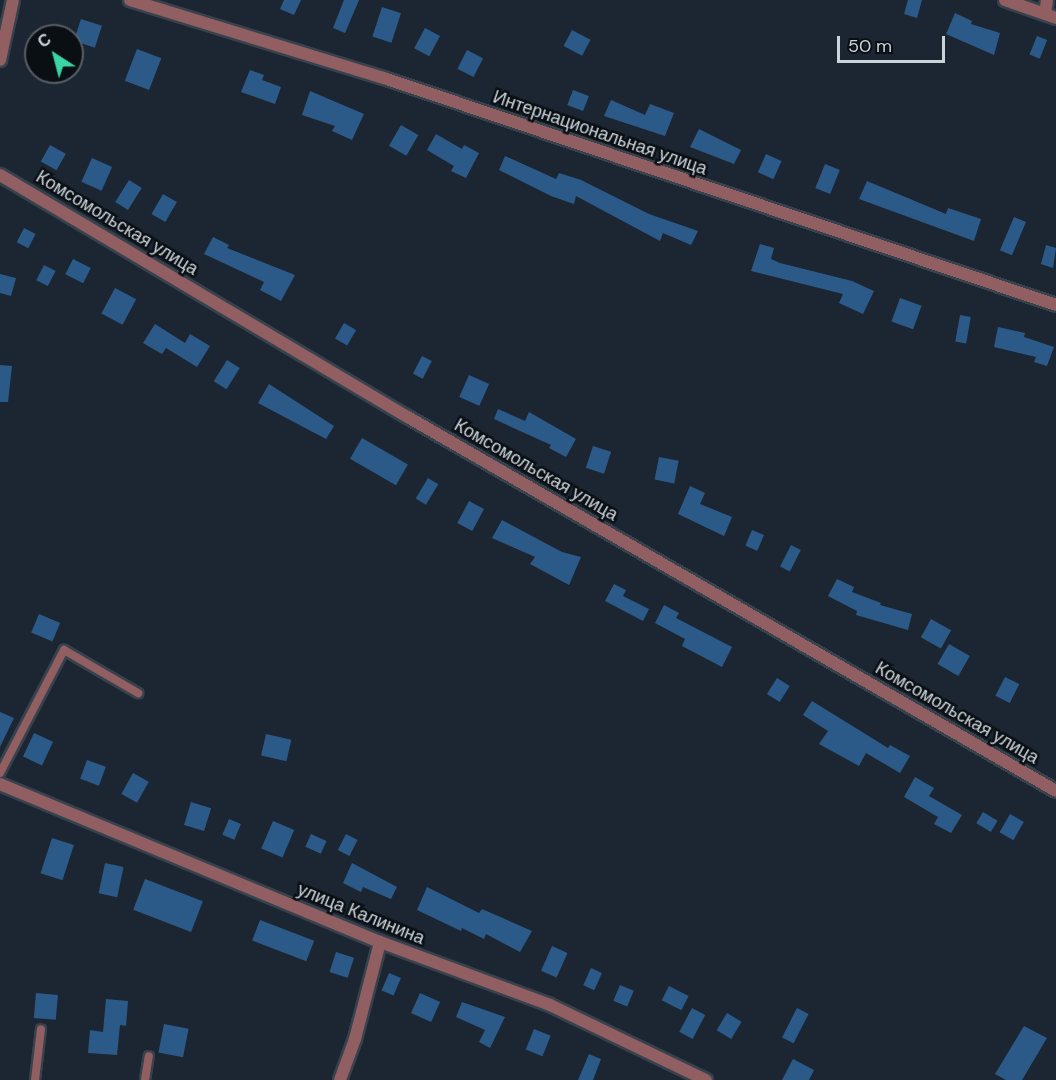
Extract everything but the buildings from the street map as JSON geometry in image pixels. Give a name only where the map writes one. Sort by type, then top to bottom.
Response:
[{"type":"street","points":[[0,60],[13,0]]},
{"type":"street","name":"Интернациональная улица","points":[[130,0],[384,78],[1056,305]]},
{"type":"street","points":[[1005,0],[1050,16]]},
{"type":"street","points":[[1047,0],[1050,16]]},
{"type":"street","name":"Комсомольская улица","points":[[0,175],[406,416],[1056,791]]},
{"type":"street","name":"улица Калинина","points":[[0,784],[380,942],[550,1005],[706,1080]]},
{"type":"street","points":[[340,1080],[355,1039],[380,942]]},
{"type":"lane","points":[[0,773],[64,650],[138,693]]},
{"type":"lane","points":[[35,1080],[41,1029]]},
{"type":"lane","points":[[145,1080],[149,1056]]}]
